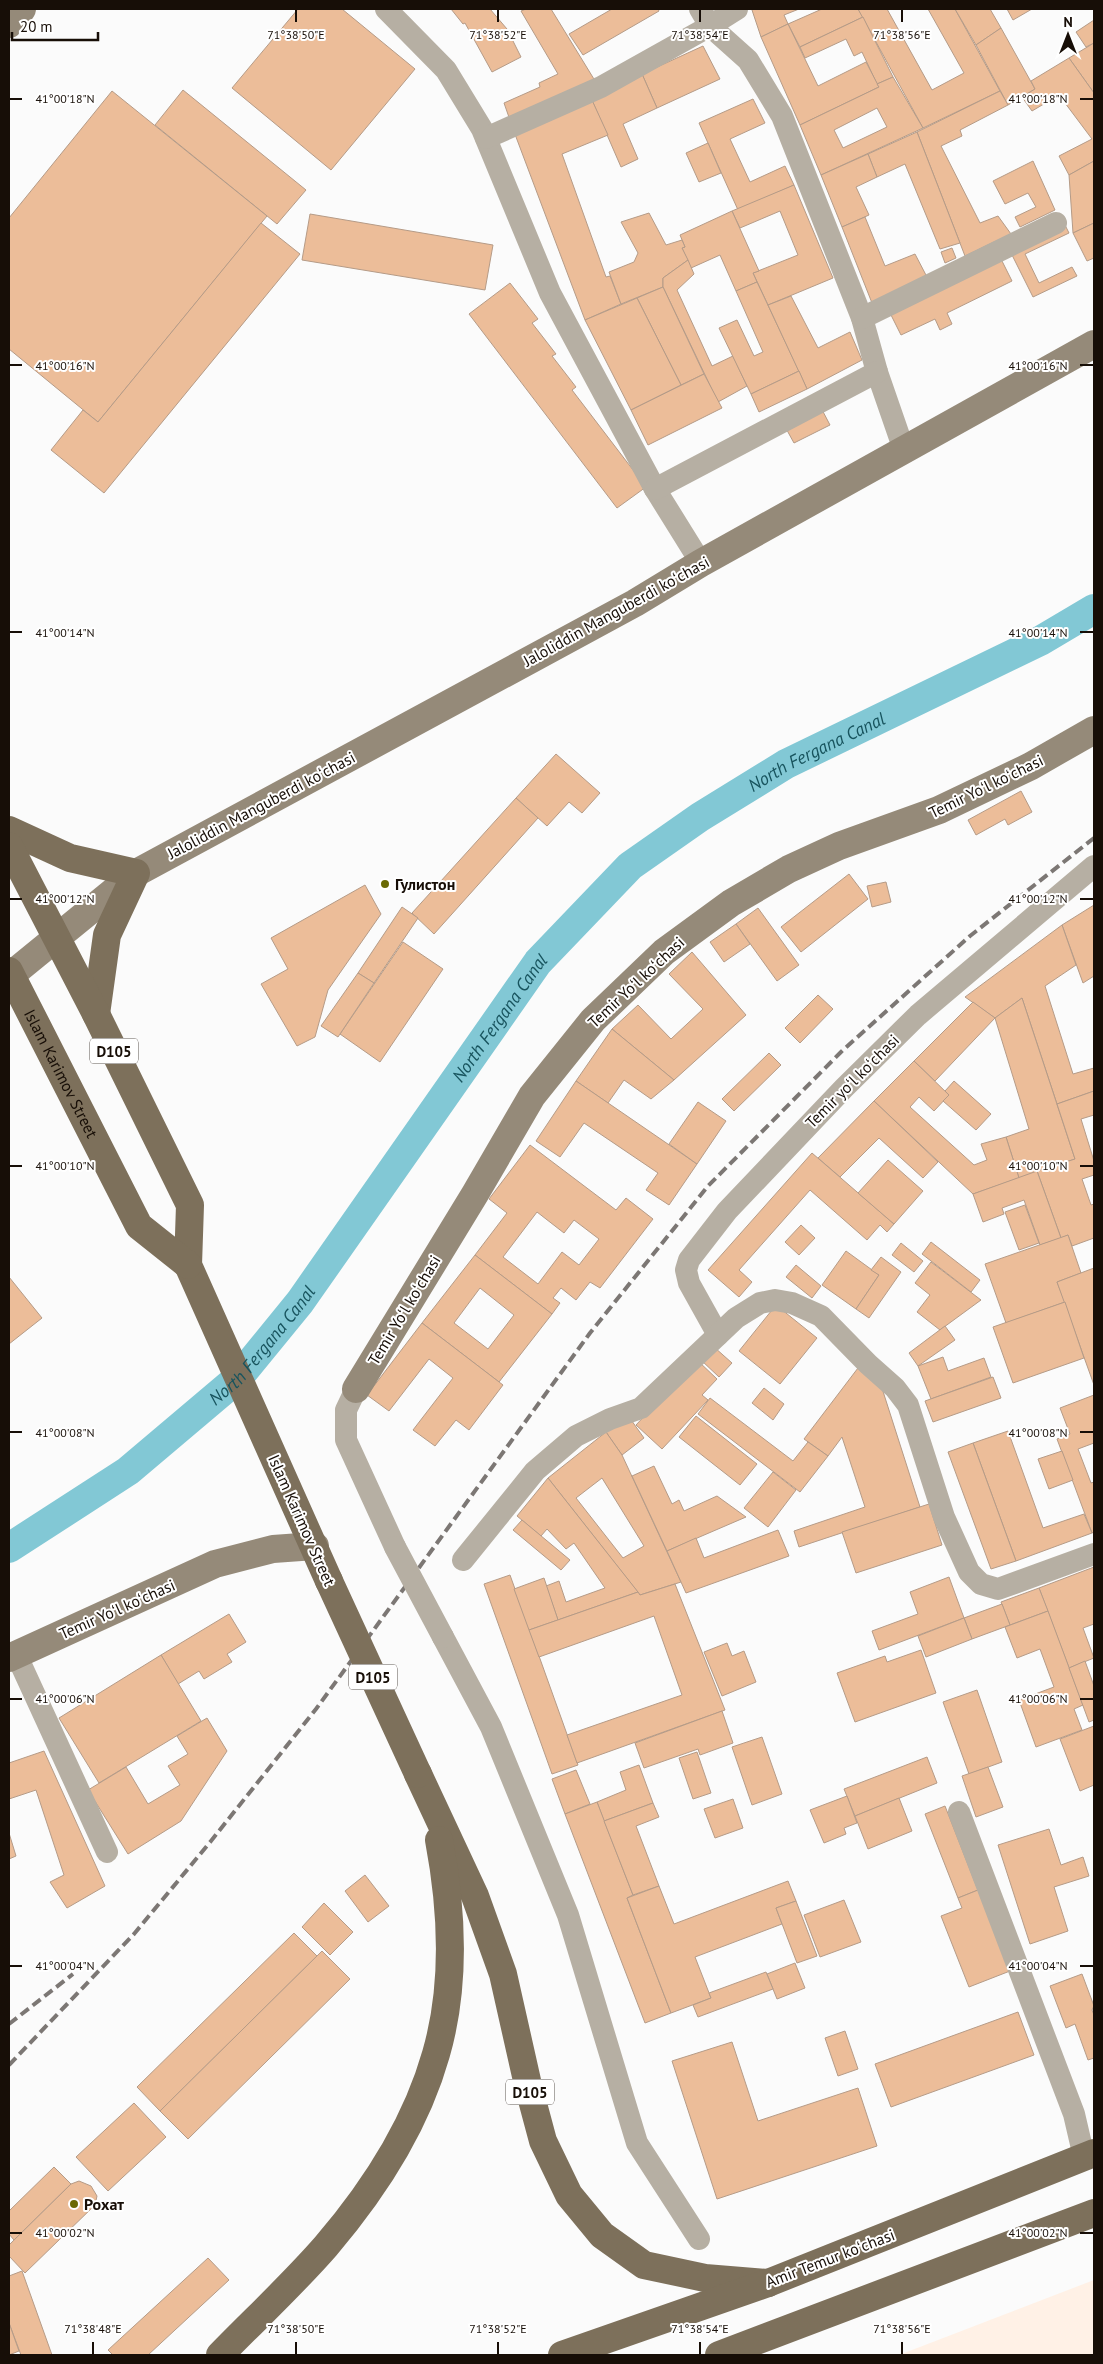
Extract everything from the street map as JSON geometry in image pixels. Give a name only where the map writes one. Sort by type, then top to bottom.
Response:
[{"type":"main road","points":[[9,830],[70,858],[136,873],[107,935],[96,1014]]},
{"type":"main road","name":"Islam Karimov Street","points":[[9,846],[96,1014],[190,1205],[188,1265],[329,1581],[418,1774]]},
{"type":"main road","name":"Islam Karimov Street","points":[[9,974],[139,1226],[188,1265]]},
{"type":"main road","name":"D105","points":[[418,1774],[475,1896],[503,1974],[528,2086],[544,2141],[569,2195],[602,2235],[644,2264],[705,2278],[768,2283]]},
{"type":"main road","name":"D105","points":[[220,2355],[325,2247],[355,2209],[382,2171],[411,2117],[436,2054],[449,1979],[446,1889],[439,1841],[418,1774]]},
{"type":"main road","name":"Amir Temur koʻchasi","points":[[562,2355],[768,2283],[1089,2156]]},
{"type":"main road","points":[[719,2355],[1094,2213]]},
{"type":"street","points":[[9,24],[22,9]]},
{"type":"street","points":[[386,9],[446,70],[482,129],[550,293],[655,490],[701,563]]},
{"type":"street","points":[[486,138],[601,87],[705,17],[737,9]]},
{"type":"street","points":[[705,17],[748,60],[782,116],[862,318],[877,372],[904,450]]},
{"type":"street","points":[[862,318],[1056,222]]},
{"type":"street","name":"Jaloliddin Manguberdi koʻchasi","points":[[9,974],[136,873],[635,603],[701,563],[1094,344]]},
{"type":"street","points":[[655,490],[877,372]]},
{"type":"street","name":"Temir Yoʻl koʻchasi","points":[[356,1389],[475,1194],[532,1096],[593,1020],[664,952],[731,903],[789,869],[839,846],[938,810],[1030,766],[1094,730]]},
{"type":"street","name":"Temir yoʻl koʻchasi","points":[[718,1334],[689,1283],[686,1270],[689,1260],[727,1211],[831,1101],[918,1015],[1094,866]]},
{"type":"street","points":[[463,1560],[542,1465],[576,1436],[610,1419],[641,1408],[718,1334],[744,1313],[760,1303],[775,1300],[792,1303],[821,1316],[868,1364],[895,1388],[908,1405],[944,1517],[969,1572],[981,1584],[998,1590],[1094,1554]]},
{"type":"street","points":[[356,1389],[346,1410],[344,1426],[346,1440],[395,1547],[491,1727],[568,1916],[637,2143],[699,2239]]},
{"type":"street","name":"Temir Yoʻl koʻchasi","points":[[13,1656],[215,1564],[273,1549],[315,1546]]},
{"type":"street","points":[[13,1656],[107,1852]]},
{"type":"street","points":[[958,1812],[1089,2156]]},
{"type":"shaded area","points":[[1094,2280],[1094,2355],[899,2355]]},
{"type":"building","points":[[298,9],[342,9],[415,69],[331,170],[232,88]]},
{"type":"building","points":[[451,9],[490,9],[507,29],[521,57],[492,72],[465,23],[463,24]]},
{"type":"building","points":[[526,9],[551,9],[597,84],[511,123],[504,103],[540,87],[539,83],[558,74],[521,11]]},
{"type":"building","points":[[612,9],[658,9],[659,11],[583,55],[569,34]]},
{"type":"building","points":[[799,9],[784,15],[788,24],[761,37],[752,10]]},
{"type":"building","points":[[822,9],[858,9],[863,17],[800,47],[788,24]]},
{"type":"building","points":[[858,9],[887,9],[932,90],[964,73],[928,9],[955,9],[1000,91],[923,128]]},
{"type":"building","points":[[955,9],[990,9],[1001,28],[976,45]]},
{"type":"building","points":[[1007,9],[1032,9],[1013,20]]},
{"type":"building","points":[[863,17],[893,77],[877,84],[862,52],[854,56],[846,39],[805,58],[800,47]]},
{"type":"building","points":[[1094,20],[1094,43],[1086,47],[1076,32]]},
{"type":"building","points":[[788,24],[818,86],[866,62],[879,87],[800,125],[761,37]]},
{"type":"building","points":[[1001,28],[1035,89],[1008,105],[976,45]]},
{"type":"building","points":[[1094,43],[1094,93],[1069,58]]},
{"type":"building","points":[[703,46],[720,79],[657,108],[642,74]]},
{"type":"building","points":[[1069,58],[1094,93],[1094,161],[1069,175],[1059,156],[1092,139],[1059,95],[1032,111],[1022,97],[1035,89],[1031,81]]},
{"type":"building","points":[[642,74],[657,108],[623,124],[638,159],[621,167],[591,98]]},
{"type":"building","points":[[893,77],[923,128],[821,175],[800,125],[879,87],[877,84]],"holes":[[[877,108],[887,127],[843,148],[834,130]]]},
{"type":"building","points":[[183,90],[306,190],[277,224],[155,125]]},
{"type":"building","points":[[112,91],[267,216],[98,422],[9,349],[9,218]]},
{"type":"building","points":[[1000,91],[1008,105],[960,130],[962,136],[941,146],[980,223],[998,216],[1011,234],[965,256],[917,132]]},
{"type":"building","points":[[591,98],[608,135],[562,154],[606,277],[610,276],[621,304],[585,320],[513,129]]},
{"type":"building","points":[[753,99],[765,123],[730,139],[750,182],[785,166],[794,185],[738,210],[699,123]]},
{"type":"building","points":[[917,132],[960,243],[940,249],[905,164],[877,177],[868,154]]},
{"type":"building","points":[[708,143],[721,173],[699,182],[686,153]]},
{"type":"building","points":[[868,154],[877,177],[856,187],[869,215],[842,227],[821,175]]},
{"type":"building","points":[[1033,161],[1055,210],[1020,227],[1015,217],[1036,207],[1028,193],[1005,204],[993,181]]},
{"type":"building","points":[[1094,161],[1094,223],[1073,233],[1069,175]]},
{"type":"building","points":[[794,185],[833,278],[768,305],[753,273],[798,255],[780,211],[740,228],[732,211]]},
{"type":"building","points":[[732,211],[759,271],[753,273],[757,282],[736,291],[720,255],[691,268],[682,248],[685,247],[680,235]]},
{"type":"building","points":[[649,213],[666,245],[682,240],[685,247],[682,248],[688,260],[663,278],[663,287],[621,304],[609,272],[634,262],[638,253],[621,222]]},
{"type":"building","points":[[310,214],[493,245],[485,290],[302,260]]},
{"type":"building","points":[[865,217],[885,266],[915,254],[927,277],[872,303],[842,227]]},
{"type":"building","points":[[261,223],[300,254],[104,493],[51,450],[83,410],[98,422]]},
{"type":"building","points":[[1064,223],[1069,233],[1025,254],[1039,283],[1072,267],[1077,276],[1033,297],[1009,249]]},
{"type":"building","points":[[1094,223],[1094,258],[1087,261],[1073,233]]},
{"type":"building","points":[[952,248],[956,258],[945,263],[941,252]]},
{"type":"building","points":[[1000,257],[1012,281],[947,313],[952,324],[940,330],[935,319],[901,335],[889,311]]},
{"type":"building","points":[[688,260],[694,274],[677,290],[712,366],[733,356],[747,386],[718,402],[663,287],[663,278]]},
{"type":"building","points":[[757,282],[799,371],[751,394],[719,328],[737,320],[754,356],[763,352],[736,291]]},
{"type":"building","points":[[510,283],[538,319],[532,323],[556,354],[552,356],[576,387],[572,390],[646,487],[617,508],[469,314]]},
{"type":"building","points":[[663,287],[704,374],[681,385],[637,298]]},
{"type":"building","points":[[791,296],[818,348],[850,332],[862,360],[807,389],[768,305]]},
{"type":"building","points":[[637,298],[681,385],[631,410],[585,320]]},
{"type":"building","points":[[799,371],[807,389],[759,412],[751,394]]},
{"type":"building","points":[[704,374],[722,408],[648,445],[631,410]]},
{"type":"building","points":[[819,404],[830,425],[794,443],[783,423]]},
{"type":"building","points":[[556,754],[600,793],[582,813],[569,802],[547,826],[516,798]]},
{"type":"building","points":[[1021,791],[1032,812],[1008,825],[1005,819],[976,835],[968,820]]},
{"type":"building","points":[[516,798],[538,818],[434,934],[412,913]]},
{"type":"building","points":[[849,874],[868,899],[801,952],[781,927]]},
{"type":"building","points":[[886,882],[891,902],[872,907],[867,886]]},
{"type":"building","points":[[365,885],[381,914],[328,990],[315,1037],[297,1046],[261,984],[288,969],[271,938]]},
{"type":"building","points":[[1094,905],[1094,976],[1083,983],[1062,925]]},
{"type":"building","points":[[402,907],[418,918],[374,983],[358,973]]},
{"type":"building","points":[[758,908],[799,965],[777,981],[736,924]]},
{"type":"building","points":[[736,924],[750,944],[724,962],[710,942]]},
{"type":"building","points":[[1062,925],[1076,965],[1045,986],[1073,1074],[1094,1068],[1094,1091],[1057,1104],[1022,998],[995,1018],[965,997]]},
{"type":"building","points":[[403,942],[443,969],[380,1062],[340,1034]]},
{"type":"building","points":[[692,952],[746,1015],[674,1080],[612,1029],[638,1005],[671,1039],[703,1009],[669,974]]},
{"type":"building","points":[[358,973],[374,983],[338,1037],[321,1026]]},
{"type":"building","points":[[818,995],[833,1009],[800,1043],[785,1028]]},
{"type":"building","points":[[1022,998],[1075,1159],[1019,1178],[1006,1137],[1029,1129],[995,1018]]},
{"type":"building","points":[[973,1002],[995,1018],[935,1081],[914,1061]]},
{"type":"building","points":[[612,1029],[674,1080],[651,1099],[624,1080],[608,1103],[576,1081]]},
{"type":"building","points":[[769,1053],[781,1065],[734,1111],[722,1099]]},
{"type":"building","points":[[914,1061],[949,1095],[934,1111],[919,1097],[910,1107],[974,1165],[987,1160],[981,1144],[1006,1137],[1019,1178],[973,1194],[874,1101]]},
{"type":"building","points":[[576,1081],[697,1164],[669,1205],[646,1190],[658,1173],[584,1123],[560,1157],[536,1141]]},
{"type":"building","points":[[954,1081],[991,1114],[976,1130],[943,1101],[949,1095],[945,1091]]},
{"type":"building","points":[[1094,1091],[1094,1115],[1081,1119],[1094,1161],[1094,1175],[1082,1179],[1091,1205],[1094,1204],[1094,1238],[1072,1246],[1068,1235],[1061,1238],[1037,1171],[1075,1159],[1057,1104]]},
{"type":"building","points":[[874,1101],[938,1162],[923,1178],[879,1138],[840,1177],[818,1158]]},
{"type":"building","points":[[698,1102],[726,1121],[697,1164],[669,1144]]},
{"type":"building","points":[[530,1145],[616,1210],[626,1198],[653,1219],[600,1288],[590,1282],[576,1300],[561,1288],[553,1298],[560,1303],[552,1314],[475,1255],[507,1213],[489,1199]],"holes":[[[537,1212],[564,1233],[574,1220],[599,1239],[579,1265],[562,1252],[538,1284],[503,1257]]]},
{"type":"building","points":[[812,1153],[894,1224],[887,1232],[880,1225],[867,1240],[810,1190],[739,1270],[752,1282],[739,1297],[708,1270]]},
{"type":"building","points":[[888,1160],[923,1191],[894,1224],[858,1193]]},
{"type":"building","points":[[1037,1171],[1061,1238],[1040,1245],[1024,1200],[1002,1208],[1004,1214],[983,1222],[973,1194]]},
{"type":"building","points":[[1025,1205],[1039,1243],[1019,1250],[1005,1212]]},
{"type":"building","points":[[801,1225],[815,1238],[799,1255],[785,1242]]},
{"type":"building","points":[[1068,1235],[1081,1273],[1057,1282],[1065,1302],[1006,1323],[985,1264]]},
{"type":"building","points":[[931,1242],[980,1280],[971,1292],[922,1254]]},
{"type":"building","points":[[901,1243],[923,1261],[914,1272],[892,1255]]},
{"type":"building","points":[[846,1251],[879,1275],[856,1309],[822,1285]]},
{"type":"building","points":[[475,1255],[552,1314],[499,1382],[422,1323]],"holes":[[[480,1288],[514,1315],[488,1349],[454,1323]]]},
{"type":"building","points":[[881,1257],[901,1272],[869,1318],[856,1309],[879,1275],[871,1270]]},
{"type":"building","points":[[931,1262],[981,1300],[940,1330],[917,1312],[930,1295],[915,1283]]},
{"type":"building","points":[[796,1265],[821,1286],[812,1298],[786,1277]]},
{"type":"building","points":[[1094,1268],[1094,1385],[1057,1282]]},
{"type":"building","points":[[9,1277],[42,1318],[9,1344]]},
{"type":"building","points":[[1065,1302],[1084,1358],[1013,1383],[993,1327]]},
{"type":"building","points":[[776,1305],[817,1338],[780,1384],[739,1351]]},
{"type":"building","points":[[422,1323],[503,1385],[469,1430],[456,1420],[435,1446],[413,1430],[453,1378],[429,1359],[389,1411],[367,1395]]},
{"type":"building","points":[[945,1326],[955,1340],[918,1366],[909,1353]]},
{"type":"building","points":[[714,1347],[732,1363],[719,1377],[701,1360]]},
{"type":"building","points":[[943,1357],[948,1371],[984,1358],[991,1377],[931,1399],[918,1366]]},
{"type":"building","points":[[697,1360],[717,1379],[702,1395],[708,1400],[662,1449],[636,1425]]},
{"type":"building","points":[[858,1368],[880,1382],[920,1507],[799,1547],[794,1531],[865,1507],[842,1437],[828,1456],[804,1439]]},
{"type":"building","points":[[993,1377],[1001,1398],[933,1422],[925,1401]]},
{"type":"building","points":[[764,1388],[784,1404],[773,1420],[752,1403]]},
{"type":"building","points":[[1094,1395],[1094,1443],[1078,1449],[1091,1483],[1094,1482],[1094,1532],[1092,1533],[1057,1439],[1070,1434],[1060,1408]]},
{"type":"building","points":[[710,1398],[793,1461],[808,1442],[828,1456],[800,1492],[698,1414]]},
{"type":"building","points":[[696,1416],[757,1464],[740,1485],[679,1437]]},
{"type":"building","points":[[629,1417],[644,1438],[622,1455],[606,1432]]},
{"type":"building","points":[[1008,1431],[1043,1528],[1084,1514],[1092,1533],[1016,1561],[973,1443]]},
{"type":"building","points":[[606,1432],[622,1455],[681,1582],[640,1595],[548,1478]],"holes":[[[602,1478],[644,1546],[623,1558],[576,1498]]]},
{"type":"building","points":[[973,1443],[1016,1561],[991,1569],[948,1452]]},
{"type":"building","points":[[1062,1451],[1073,1480],[1049,1489],[1038,1459]]},
{"type":"building","points":[[654,1466],[672,1504],[679,1500],[684,1511],[717,1496],[746,1517],[667,1551],[632,1476]]},
{"type":"building","points":[[773,1472],[796,1490],[768,1527],[744,1508]]},
{"type":"building","points":[[548,1478],[638,1592],[558,1620],[546,1586],[559,1581],[566,1602],[605,1588],[574,1543],[566,1549],[547,1529],[541,1536],[517,1516]]},
{"type":"building","points":[[929,1504],[942,1545],[856,1573],[842,1532]]},
{"type":"building","points":[[522,1520],[570,1560],[561,1570],[513,1530]]},
{"type":"building","points":[[778,1530],[789,1556],[686,1593],[667,1551],[696,1538],[704,1558]]},
{"type":"building","points":[[1094,1567],[1094,1624],[1083,1628],[1094,1658],[1069,1668],[1039,1588]]},
{"type":"building","points":[[510,1575],[578,1765],[552,1774],[484,1584]]},
{"type":"building","points":[[949,1577],[964,1618],[879,1650],[872,1631],[918,1614],[910,1592]]},
{"type":"building","points":[[544,1578],[558,1620],[529,1630],[514,1589]]},
{"type":"building","points":[[675,1584],[725,1710],[577,1763],[567,1735],[682,1695],[654,1616],[539,1657],[529,1630],[638,1592],[640,1595]]},
{"type":"building","points":[[1039,1588],[1048,1611],[1010,1625],[1001,1602]]},
{"type":"building","points":[[1002,1604],[1010,1625],[972,1639],[964,1618]]},
{"type":"building","points":[[1048,1611],[1083,1705],[1074,1709],[1082,1730],[1036,1747],[1019,1700],[1054,1687],[1040,1649],[1017,1658],[1005,1627]]},
{"type":"building","points":[[229,1614],[246,1642],[227,1654],[232,1662],[204,1679],[199,1671],[178,1684],[161,1655]]},
{"type":"building","points":[[964,1618],[972,1639],[926,1657],[918,1636]]},
{"type":"building","points":[[727,1643],[732,1656],[744,1651],[756,1682],[722,1696],[704,1652]]},
{"type":"building","points":[[921,1650],[936,1693],[855,1722],[837,1673],[885,1656],[887,1662]]},
{"type":"building","points":[[161,1655],[201,1721],[99,1783],[59,1718]]},
{"type":"building","points":[[1085,1661],[1094,1686],[1094,1720],[1089,1722],[1069,1668]]},
{"type":"building","points":[[977,1690],[1002,1762],[969,1774],[943,1702]]},
{"type":"building","points":[[722,1711],[733,1743],[700,1755],[698,1749],[644,1768],[635,1743]]},
{"type":"building","points":[[207,1718],[227,1751],[181,1821],[128,1854],[88,1790],[126,1767],[148,1804],[180,1785],[168,1766],[188,1754],[177,1736]]},
{"type":"building","points":[[1094,1726],[1094,1785],[1080,1791],[1060,1739]]},
{"type":"building","points":[[762,1737],[782,1794],[752,1805],[732,1747]]},
{"type":"building","points":[[44,1751],[105,1886],[67,1908],[50,1882],[64,1875],[36,1790],[9,1799],[9,1763]]},
{"type":"building","points":[[697,1752],[711,1793],[693,1799],[679,1758]]},
{"type":"building","points":[[927,1757],[937,1783],[855,1816],[844,1789]]},
{"type":"building","points":[[639,1765],[653,1803],[604,1821],[597,1802],[626,1790],[620,1772]]},
{"type":"building","points":[[988,1767],[1003,1807],[976,1817],[962,1776]]},
{"type":"building","points":[[576,1770],[590,1804],[565,1814],[552,1779]]},
{"type":"building","points":[[847,1796],[857,1823],[844,1828],[846,1834],[824,1843],[810,1810]]},
{"type":"building","points":[[899,1798],[912,1831],[868,1849],[855,1816]]},
{"type":"building","points":[[733,1799],[743,1828],[715,1838],[704,1809]]},
{"type":"building","points":[[597,1802],[633,1895],[627,1898],[671,2013],[645,2023],[565,1814]]},
{"type":"building","points":[[653,1803],[659,1817],[636,1826],[659,1886],[633,1895],[604,1821]]},
{"type":"building","points":[[945,1806],[978,1890],[958,1898],[925,1814]]},
{"type":"building","points":[[1049,1829],[1061,1865],[1083,1857],[1089,1876],[1054,1887],[1068,1931],[1030,1944],[998,1845]]},
{"type":"building","points":[[9,1833],[16,1856],[9,1859]]},
{"type":"building","points":[[365,1875],[389,1906],[368,1922],[345,1891]]},
{"type":"building","points":[[788,1881],[796,1901],[776,1908],[782,1924],[695,1957],[711,1998],[671,2013],[627,1898],[659,1886],[674,1924]]},
{"type":"building","points":[[978,1890],[1010,1971],[969,1987],[941,1916],[962,1908],[958,1898]]},
{"type":"building","points":[[844,1900],[861,1942],[820,1957],[804,1915]]},
{"type":"building","points":[[796,1901],[817,1956],[797,1963],[776,1908]]},
{"type":"building","points":[[324,1903],[353,1932],[330,1955],[302,1927]]},
{"type":"building","points":[[294,1933],[317,1956],[160,2111],[137,2087]]},
{"type":"building","points":[[322,1951],[350,1979],[188,2139],[160,2111]]},
{"type":"building","points":[[795,1963],[805,1988],[777,1999],[767,1974]]},
{"type":"building","points":[[766,1972],[773,1989],[698,2017],[693,2005],[711,1998],[709,1993]]},
{"type":"building","points":[[1082,1974],[1094,2006],[1092,2010],[1094,2015],[1094,2058],[1088,2060],[1075,2024],[1066,2028],[1050,1986]]},
{"type":"building","points":[[1018,2012],[1034,2055],[891,2107],[875,2064]]},
{"type":"building","points":[[845,2031],[858,2069],[838,2076],[825,2038]]},
{"type":"building","points":[[732,2042],[758,2121],[858,2088],[877,2146],[717,2199],[672,2061]]},
{"type":"building","points":[[134,2103],[166,2137],[108,2191],[76,2157]]},
{"type":"building","points":[[54,2167],[71,2184],[14,2240],[9,2234],[9,2211]]},
{"type":"building","points":[[79,2181],[91,2186],[97,2196],[95,2205],[25,2273],[9,2256],[9,2245],[71,2184]]},
{"type":"building","points":[[208,2258],[229,2280],[148,2355],[113,2355],[108,2350]]},
{"type":"building","points":[[22,2271],[52,2355],[21,2355],[9,2323],[9,2276]]},
{"type":"building","points":[[9,2323],[19,2351],[9,2355]]},
{"type":"waterway","name":"North Fergana Canal","points":[[9,1548],[128,1471],[238,1378],[300,1302],[538,962],[630,866],[700,817],[786,764],[1040,641],[1094,609]]},
{"type":"railway","points":[[9,2065],[134,1934],[316,1709],[590,1333],[708,1186],[842,1051],[970,936],[1094,838]]},
{"type":"railway","points":[[9,2024],[73,1974]]},
{"type":"place","name":"Гулистон","points":[[385,884]]},
{"type":"place","name":"Рохат","points":[[74,2204]]}]
